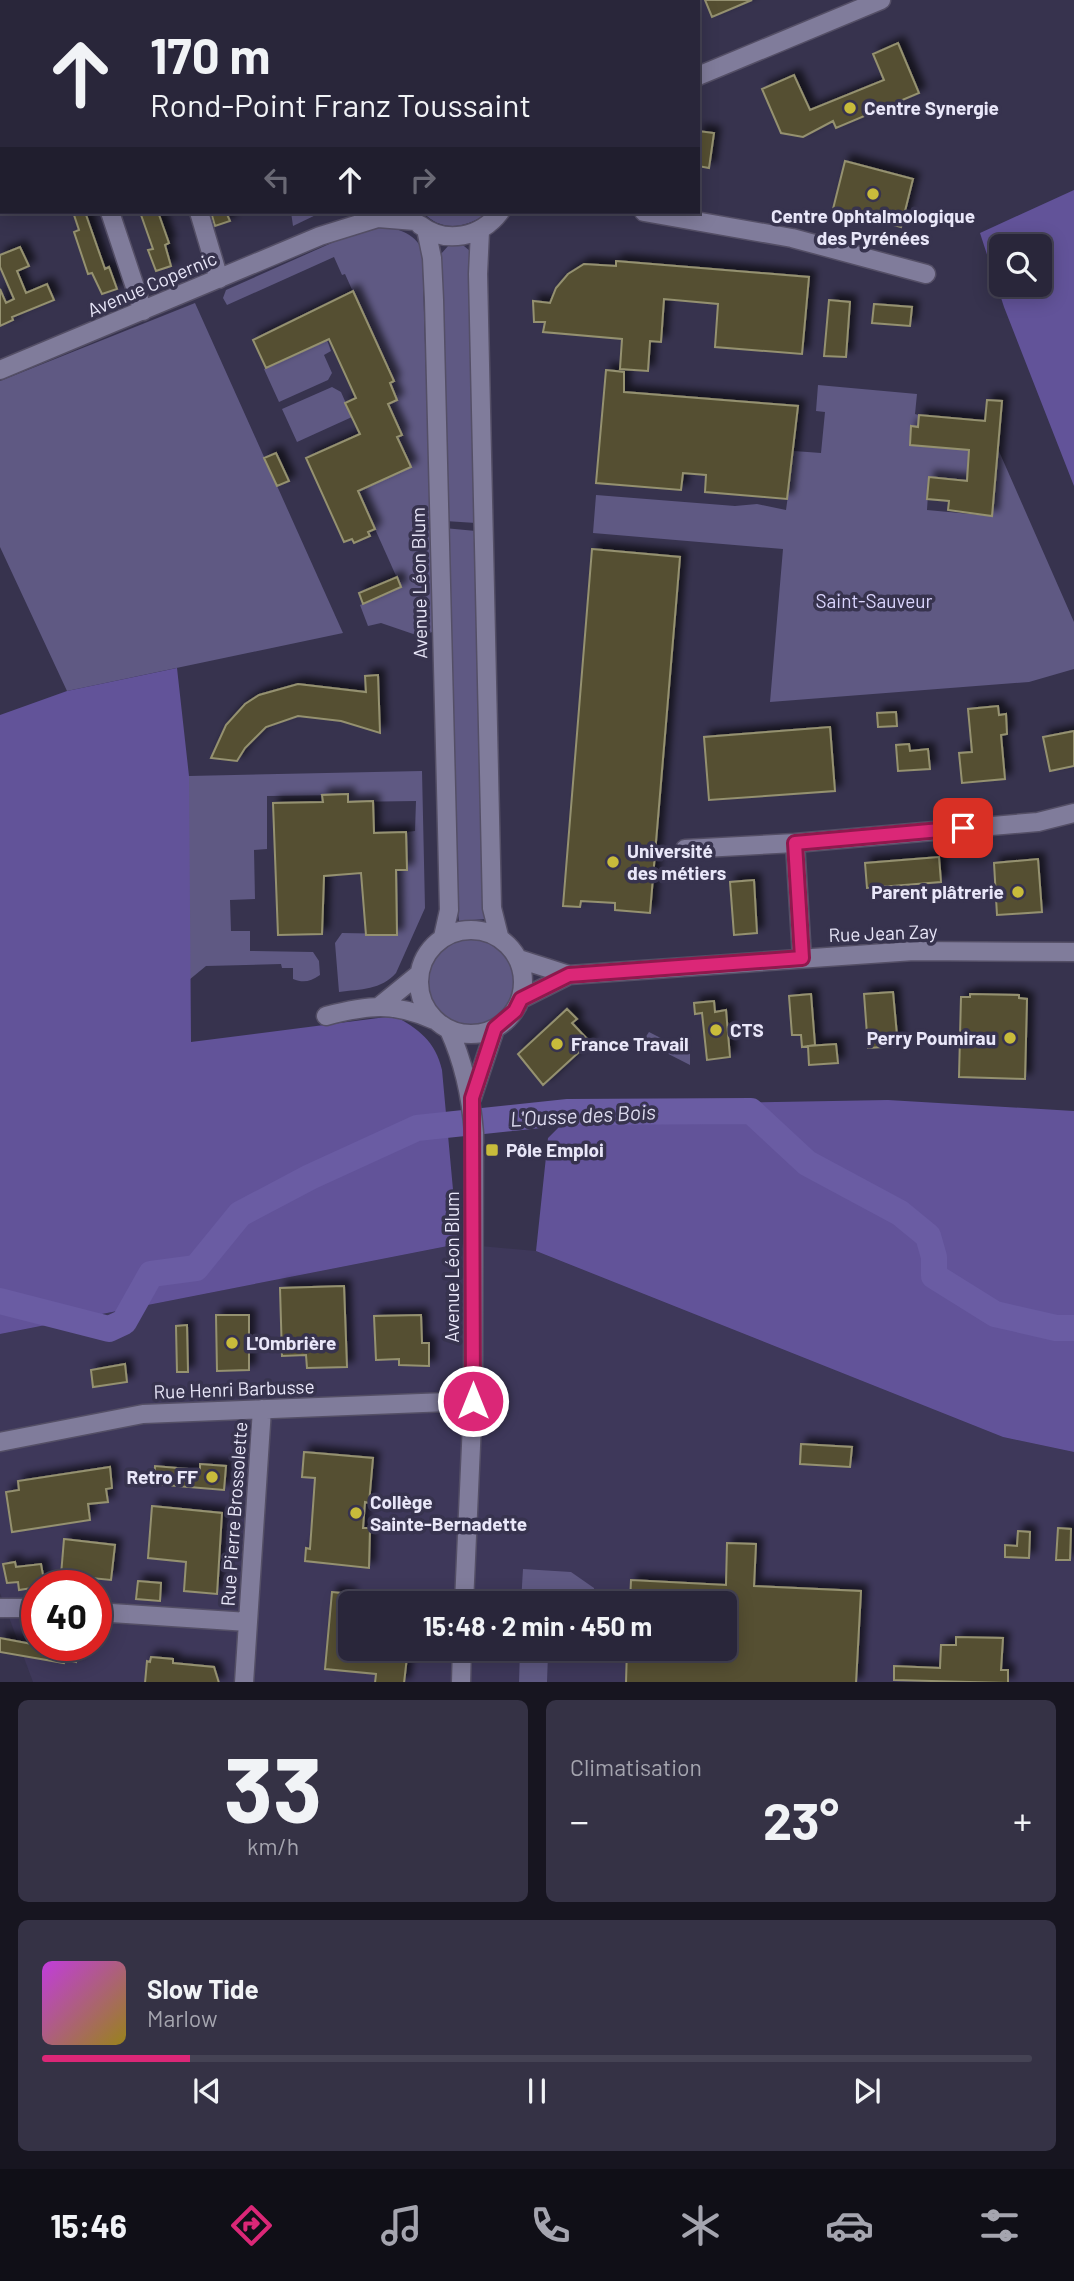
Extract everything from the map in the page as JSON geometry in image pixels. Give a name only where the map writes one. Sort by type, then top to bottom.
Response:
[{"type":"street","points":[[700,75],[881,0]]},
{"type":"street","points":[[111,214],[143,311]]},
{"type":"street","points":[[200,214],[219,279]]},
{"type":"street","name":"Avenue Copernic","points":[[320,236],[356,214]]},
{"type":"street","points":[[326,1016],[380,1005],[406,1008],[442,1025],[480,1034],[495,1028],[515,1011],[521,999],[523,972],[519,959],[499,936],[492,908],[491,883],[478,274],[480,231],[498,214]]},
{"type":"street","points":[[655,214],[792,238],[926,274]]},
{"type":"street","name":"Avenue Copernic","points":[[0,370],[320,236],[378,218],[416,220],[443,236],[462,236],[480,231]]},
{"type":"street","name":"Avenue Léon Blum","points":[[416,220],[432,258],[434,300],[449,910],[443,937]]},
{"type":"street","points":[[685,849],[795,843],[1038,822],[1074,813]]},
{"type":"street","points":[[795,843],[802,958]]},
{"type":"street","points":[[442,1025],[425,1007],[419,991],[419,974],[427,953],[443,937],[471,929],[499,936]]},
{"type":"street","name":"Rue Jean Zay","points":[[519,959],[569,975],[914,951],[1074,952]]},
{"type":"street","points":[[380,1005],[419,974]]},
{"type":"street","name":"Rue Jean Zay","points":[[521,999],[569,975]]},
{"type":"street","name":"Avenue Léon Blum","points":[[442,1025],[460,1054],[472,1104],[474,1132],[473,1401],[465,1591]]},
{"type":"street","name":"Avenue Léon Blum","points":[[472,1104],[495,1028]]},
{"type":"street","name":"Rue Henri Barbusse","points":[[0,1442],[143,1413],[473,1401]]},
{"type":"street","name":"Rue Pierre Brossolette","points":[[244,1682],[262,1409]]},
{"type":"street","points":[[0,1608],[21,1608]]},
{"type":"street","name":"Rue Pierre Brossolette","points":[[112,1613],[248,1622]]},
{"type":"street","points":[[461,1682],[462,1661]]},
{"type":"shaded area","points":[[1074,190],[1074,486],[1001,297],[1052,297],[1052,234],[989,234],[989,261],[980,233]]},
{"type":"shaded area","points":[[177,668],[189,776],[191,1042],[394,1016],[418,1031],[431,1044],[442,1070],[458,1244],[0,1334],[0,715],[67,691]]},
{"type":"shaded area","points":[[888,1100],[1074,1111],[1074,1452],[1003,1437],[536,1251],[548,1138],[562,1124],[609,1105]]},
{"type":"shaded area","points":[[458,1244],[536,1251],[1003,1437],[1074,1452],[1074,1682],[33,1682],[25,1661],[112,1661],[112,1570],[21,1570],[21,1650],[0,1593],[0,1334]]},
{"type":"green space","points":[[291,214],[318,214],[293,226]]},
{"type":"green space","points":[[425,214],[485,214],[472,222],[455,226],[430,219]]},
{"type":"green space","points":[[372,225],[407,233],[422,249],[434,631],[422,637],[381,623],[368,626],[360,605],[401,587],[358,491],[411,467],[383,406],[397,400],[390,383],[393,381],[345,274],[342,275],[334,257],[227,305],[223,298],[226,290]]},
{"type":"green space","points":[[449,245],[464,246],[470,251],[476,523],[445,521],[440,255]]},
{"type":"green space","points":[[195,303],[343,633],[67,691],[0,547],[0,381]]},
{"type":"green space","points":[[327,340],[331,351],[324,355],[332,373],[328,380],[279,402],[264,369]]},
{"type":"green space","name":"Saint-Sauveur","points":[[818,385],[917,394],[915,414],[919,415],[918,427],[911,426],[910,445],[976,451],[968,464],[967,481],[929,478],[927,510],[992,516],[998,449],[1074,622],[1074,669],[1029,682],[770,702],[783,549],[593,533],[596,495],[735,506],[757,504],[786,510],[794,451],[821,453],[825,412],[816,411]]},
{"type":"green space","points":[[332,387],[341,392],[352,417],[297,442],[282,409]]},
{"type":"green space","points":[[444,528],[476,531],[486,919],[459,921],[458,913],[454,913]]},
{"type":"green space","points":[[422,771],[425,908],[396,973],[390,979],[370,988],[339,992],[335,943],[342,933],[397,934],[393,870],[407,869],[406,832],[415,831],[416,801],[348,802],[347,795],[267,796],[267,849],[254,850],[255,899],[230,900],[231,931],[250,931],[250,951],[313,952],[319,961],[320,975],[306,981],[293,979],[293,968],[282,968],[281,964],[206,966],[189,980],[189,776]]},
{"type":"green space","points":[[470,937],[487,941],[501,950],[510,964],[514,981],[510,998],[501,1012],[487,1021],[470,1025],[453,1021],[439,1012],[430,998],[426,981],[430,964],[439,950],[453,941]]},
{"type":"green space","points":[[649,1032],[690,1053],[690,1065],[643,1041]]},
{"type":"green space","points":[[523,1569],[571,1572],[594,1588],[594,1591],[522,1591]]},
{"type":"green space","points":[[520,1661],[548,1661],[547,1682],[519,1682]]},
{"type":"building","points":[[705,0],[752,0],[712,17]]},
{"type":"building","points":[[898,43],[919,93],[836,128],[833,121],[803,137],[781,133],[762,89],[794,75],[810,110],[884,80],[873,54]]},
{"type":"building","points":[[700,131],[714,133],[709,168],[700,166]]},
{"type":"building","name":"Centre Ophtalmologique des Pyrénées","points":[[845,161],[913,179],[901,227],[833,209]]},
{"type":"building","points":[[74,214],[86,214],[105,269],[109,267],[117,289],[102,294],[92,273],[88,274],[74,232],[79,230]]},
{"type":"building","points":[[141,214],[159,214],[169,243],[165,245],[171,266],[156,271],[148,250],[153,249]]},
{"type":"building","points":[[212,214],[227,214],[230,221],[215,226]]},
{"type":"building","points":[[20,247],[29,266],[17,271],[26,293],[47,284],[54,300],[12,317],[13,320],[0,326],[0,289],[6,303],[14,299],[0,267],[0,255]]},
{"type":"building","points":[[616,261],[809,277],[802,354],[715,347],[718,304],[664,299],[661,342],[650,341],[648,371],[620,369],[622,339],[543,332],[545,322],[534,322],[533,301],[550,303],[556,288],[568,274],[584,264],[616,266]]},
{"type":"building","points":[[353,291],[394,381],[390,383],[397,400],[388,404],[402,435],[397,437],[411,467],[358,491],[375,529],[368,532],[370,536],[354,543],[352,539],[344,542],[306,458],[360,434],[345,403],[356,398],[329,339],[266,368],[253,340]]},
{"type":"building","points":[[829,300],[850,302],[846,357],[824,356]]},
{"type":"building","points":[[874,304],[912,307],[910,326],[872,323]]},
{"type":"building","points":[[606,370],[624,372],[624,392],[798,406],[787,499],[705,492],[706,475],[683,473],[681,490],[596,483]]},
{"type":"building","points":[[987,400],[1002,401],[992,516],[948,510],[949,501],[927,499],[929,477],[967,481],[969,450],[910,445],[911,426],[918,427],[919,415],[985,421]]},
{"type":"building","points":[[276,453],[289,481],[277,486],[264,458]]},
{"type":"building","points":[[592,549],[680,557],[650,913],[615,910],[615,903],[581,901],[580,907],[563,906]]},
{"type":"building","points":[[397,577],[401,587],[363,604],[359,593]]},
{"type":"building","points":[[378,675],[380,733],[341,721],[298,716],[266,727],[245,748],[237,761],[211,758],[226,725],[245,704],[259,695],[298,684],[366,692],[365,676]]},
{"type":"building","points":[[998,706],[999,715],[1006,714],[1007,734],[1001,735],[1005,779],[962,783],[959,753],[972,752],[968,709]]},
{"type":"building","points":[[896,712],[897,726],[878,727],[877,713]]},
{"type":"building","points":[[830,727],[835,791],[709,800],[704,737]]},
{"type":"building","points":[[1074,731],[1074,766],[1050,771],[1043,737]]},
{"type":"building","points":[[909,744],[910,751],[928,749],[930,769],[898,771],[896,745]]},
{"type":"building","points":[[348,794],[348,802],[373,801],[374,833],[406,832],[407,870],[396,870],[397,935],[366,935],[361,873],[324,876],[322,934],[278,935],[273,803],[323,802],[322,795]]},
{"type":"building","points":[[939,857],[941,882],[867,888],[865,863]]},
{"type":"building","points":[[1038,859],[1042,912],[997,915],[994,863]]},
{"type":"building","points":[[754,880],[757,933],[734,935],[730,882]]},
{"type":"building","points":[[893,992],[898,1046],[868,1048],[864,994]]},
{"type":"building","points":[[811,994],[815,1045],[802,1047],[801,1035],[792,1035],[789,996]]},
{"type":"building","points":[[970,994],[1019,995],[1019,998],[1027,999],[1025,1079],[959,1077],[961,997],[970,997]]},
{"type":"building","points":[[714,1001],[715,1012],[726,1010],[730,1057],[707,1060],[702,1013],[695,1014],[694,1003]]},
{"type":"building","points":[[567,1009],[577,1019],[572,1023],[590,1042],[543,1085],[518,1054]]},
{"type":"building","points":[[836,1044],[838,1063],[809,1065],[808,1046]]},
{"type":"building","points":[[344,1286],[347,1367],[307,1368],[306,1355],[282,1356],[280,1288]]},
{"type":"building","points":[[216,1315],[249,1315],[249,1370],[217,1371]]},
{"type":"building","points":[[421,1315],[422,1343],[429,1343],[429,1366],[399,1365],[399,1359],[376,1360],[374,1316]]},
{"type":"building","points":[[187,1325],[188,1372],[177,1372],[176,1326]]},
{"type":"building","points":[[125,1364],[127,1382],[93,1387],[91,1370]]},
{"type":"building","points":[[801,1444],[852,1447],[850,1467],[800,1464]]},
{"type":"building","points":[[304,1452],[373,1458],[369,1503],[365,1502],[363,1528],[370,1528],[369,1568],[305,1561],[306,1548],[310,1549],[315,1478],[302,1477]]},
{"type":"building","points":[[200,1464],[226,1466],[224,1490],[154,1484],[155,1466],[200,1470]]},
{"type":"building","points":[[110,1467],[112,1488],[106,1489],[108,1502],[88,1504],[90,1520],[12,1532],[6,1492],[19,1490],[18,1481]]},
{"type":"building","points":[[152,1506],[222,1513],[217,1594],[184,1591],[186,1562],[148,1558]]},
{"type":"building","points":[[1058,1528],[1071,1529],[1070,1560],[1056,1560]]},
{"type":"building","points":[[1018,1531],[1030,1532],[1029,1558],[1005,1557],[1005,1545],[1017,1546]]},
{"type":"building","points":[[64,1539],[115,1545],[112,1571],[61,1570]]},
{"type":"building","points":[[727,1543],[756,1544],[754,1586],[861,1591],[856,1682],[626,1682],[627,1661],[737,1661],[737,1591],[631,1591],[631,1580],[726,1585]]},
{"type":"building","points":[[15,1562],[16,1567],[41,1564],[42,1570],[21,1570],[19,1590],[18,1582],[7,1583],[3,1564]]},
{"type":"building","points":[[138,1581],[161,1583],[160,1601],[136,1599]]},
{"type":"building","points":[[332,1592],[338,1593],[338,1661],[407,1661],[404,1682],[375,1682],[376,1674],[325,1669]]},
{"type":"building","points":[[956,1637],[1003,1638],[1001,1670],[1008,1670],[1008,1682],[894,1680],[894,1666],[940,1668],[941,1645],[956,1645]]},
{"type":"building","points":[[0,1638],[21,1642],[21,1656],[0,1652]]},
{"type":"building","points":[[151,1657],[173,1659],[173,1663],[214,1667],[219,1682],[145,1682],[147,1661],[150,1662]]},
{"type":"waterway","name":"L'Ousse des Bois","points":[[0,1301],[109,1329],[124,1322],[151,1274],[196,1268],[240,1214],[310,1177],[417,1128],[568,1112],[751,1111],[807,1163],[900,1213],[928,1236],[934,1257],[934,1276],[995,1314],[1056,1328],[1074,1328]]},
{"type":"place","name":"Centre Synergie","points":[[850,108]]},
{"type":"place","name":"Centre Ophtalmologique des Pyrénées","points":[[873,194]]},
{"type":"place","name":"Université des métiers","points":[[613,862]]},
{"type":"place","name":"Parent plâtrerie","points":[[1018,892]]},
{"type":"place","name":"CTS","points":[[716,1030]]},
{"type":"place","name":"Perry Poumirau","points":[[1010,1038]]},
{"type":"place","name":"France Travail","points":[[557,1044]]},
{"type":"place","name":"Pôle Emploi","points":[[492,1150]]},
{"type":"place","name":"L'Ombrière","points":[[232,1343]]},
{"type":"place","name":"Retro FF","points":[[212,1477]]},
{"type":"place","name":"Collège Sainte-Bernadette","points":[[356,1513]]},
{"type":"route","points":[[473,1401],[472,1098],[495,1028],[515,1011],[521,999],[569,975],[802,958],[795,843],[963,828]]}]
